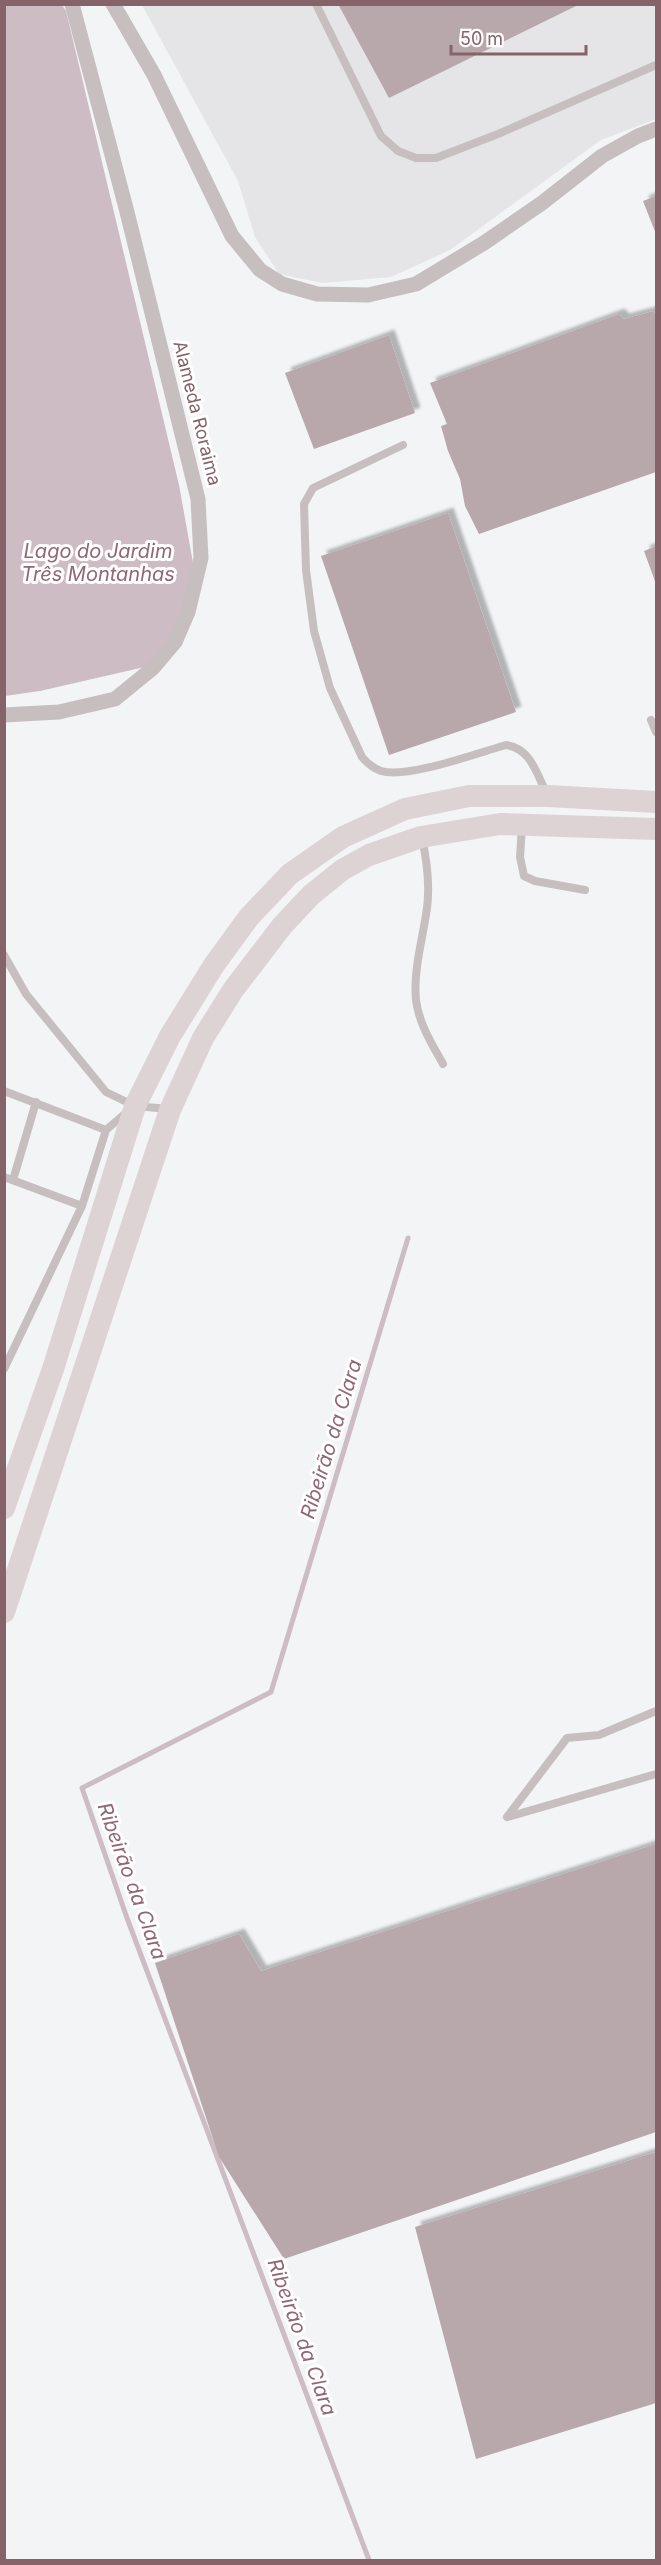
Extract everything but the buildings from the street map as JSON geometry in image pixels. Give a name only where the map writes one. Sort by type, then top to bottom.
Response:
[{"type":"main road","points":[[4,1508],[53,1368],[135,1106],[170,1036],[214,965],[249,917],[290,874],[343,837],[405,809],[469,796],[548,796],[657,802]]},
{"type":"main road","points":[[4,1612],[170,1110],[203,1038],[233,990],[282,926],[311,895],[342,870],[369,855],[421,837],[500,824],[657,829]]},
{"type":"street","name":"Alameda Roraima","points":[[4,715],[59,712],[115,699],[153,668],[175,642],[188,612],[201,558],[198,499],[126,208],[72,4]]},
{"type":"street","points":[[113,4],[154,75],[232,236],[260,270],[282,284],[317,294],[368,295],[416,284],[494,236],[542,203],[602,156],[638,136],[657,129]]},
{"type":"lane","points":[[316,4],[381,136],[398,151],[416,158],[436,158],[657,65]]},
{"type":"lane","points":[[404,445],[313,488],[304,504],[306,570],[314,631],[330,688],[362,757],[370,766],[381,771],[416,770],[506,745],[514,746],[524,751],[529,758],[548,796]]},
{"type":"lane","points":[[651,720],[657,732]]},
{"type":"lane","points":[[522,825],[520,857],[524,876],[535,881],[585,890]]},
{"type":"lane","points":[[421,837],[427,864],[427,904],[416,980],[416,1000],[421,1025],[443,1064]]},
{"type":"lane","points":[[4,955],[26,994],[106,1092],[135,1106],[170,1110]]},
{"type":"lane","points":[[4,1091],[106,1130]]},
{"type":"lane","points":[[13,1180],[36,1102]]},
{"type":"lane","points":[[4,1369],[82,1206],[106,1130],[135,1106]]},
{"type":"lane","points":[[4,1177],[82,1206]]},
{"type":"lane","points":[[657,1712],[599,1735],[567,1738],[507,1817],[657,1774]]},
{"type":"shaded area","points":[[142,5],[656,5],[656,119],[601,140],[450,250],[391,277],[322,283],[279,274],[255,237],[238,181]]},
{"type":"water","name":"Lago do Jardim Três Montanhas","points":[[4,5],[62,5],[66,11],[179,485],[193,563],[181,626],[149,666],[40,691],[5,696]]},
{"type":"waterway","name":"Ribeirão da Clara","points":[[369,2560],[127,1918],[82,1788],[271,1692],[408,1238]]}]
